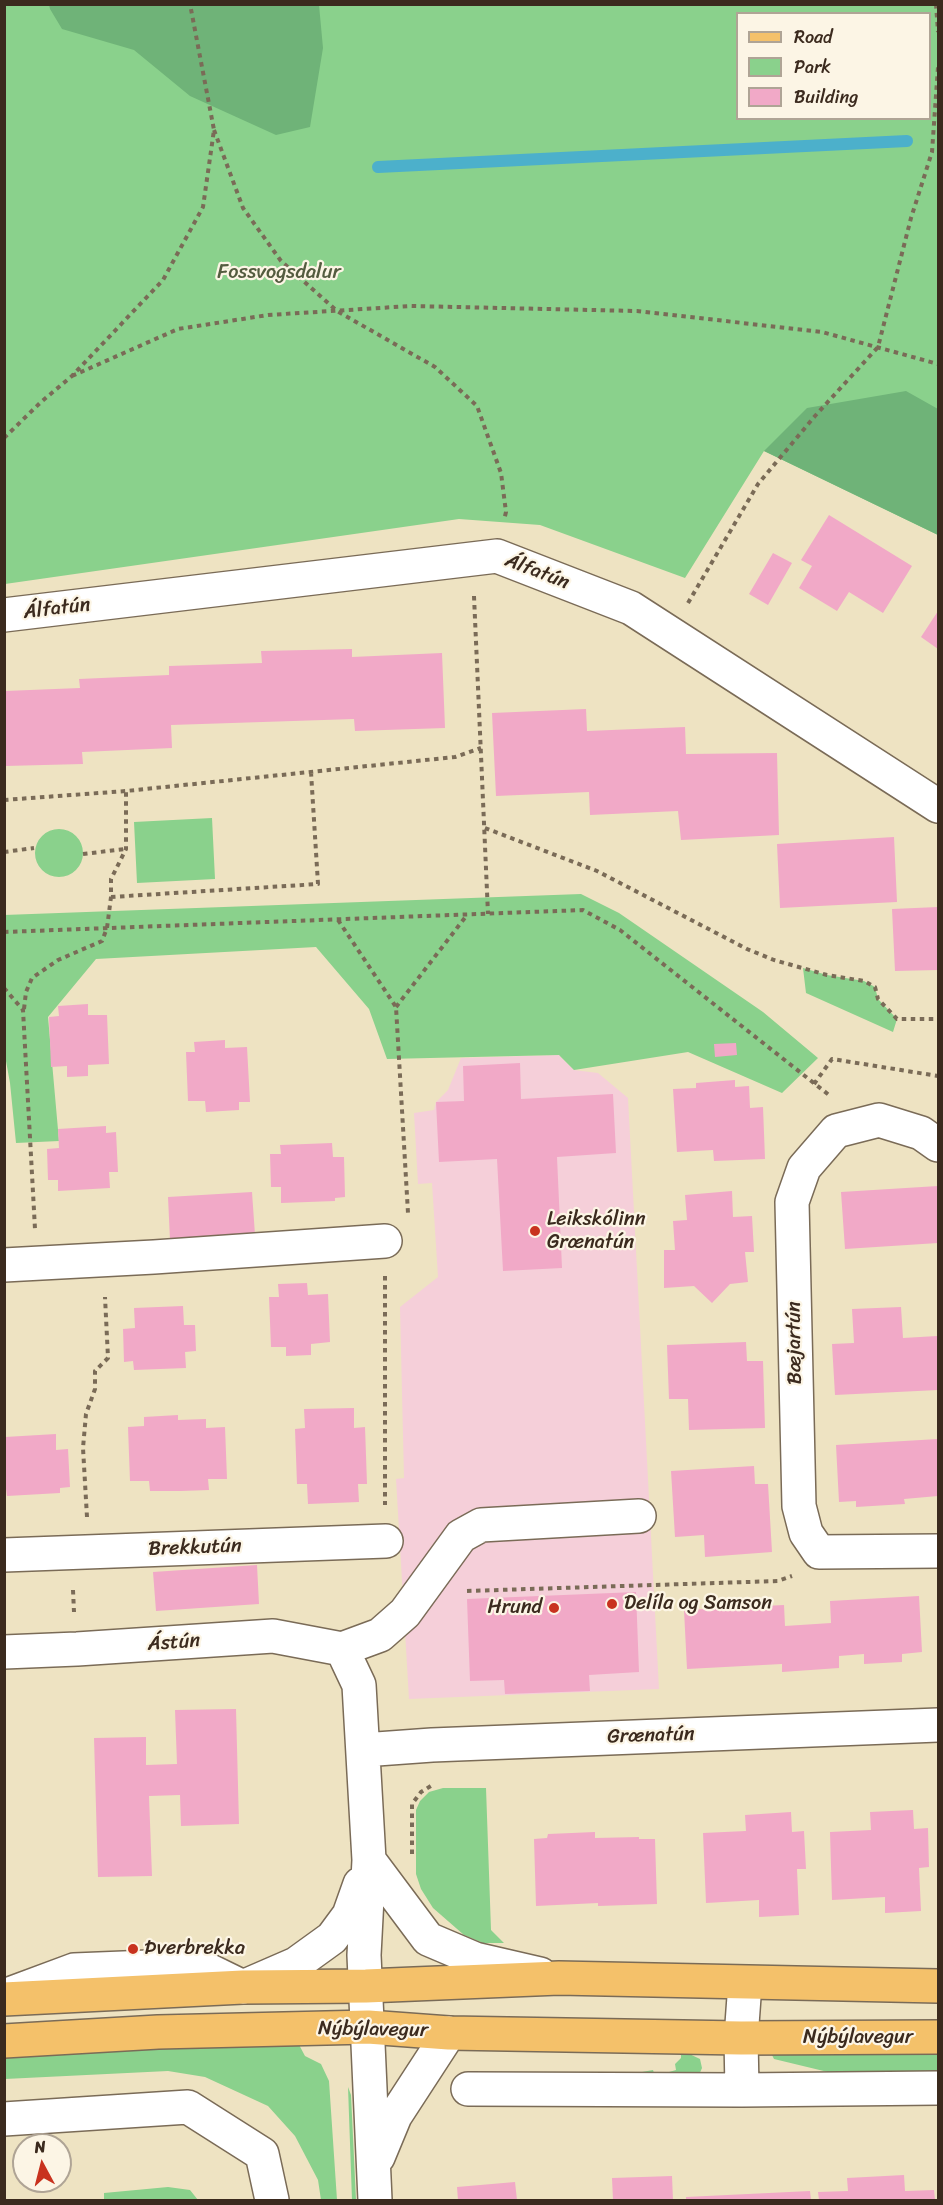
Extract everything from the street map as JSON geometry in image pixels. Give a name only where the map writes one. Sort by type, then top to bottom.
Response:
[{"type":"main road","points":[[4,1997],[243,1987],[366,1986],[559,1978],[939,1986]]},
{"type":"main road","name":"Nýbýlavegur","points":[[4,2041],[158,2032],[368,2027],[449,2033],[741,2038],[939,2037]]},
{"type":"street","name":"Álfatún","points":[[4,615],[497,556],[631,608],[939,806]]},
{"type":"street","name":"Bæjartún","points":[[819,1552],[806,1533],[799,1506],[792,1202],[804,1168],[836,1131],[879,1120],[921,1133],[939,1144]]},
{"type":"street","points":[[4,1265],[385,1241]]},
{"type":"street","points":[[375,2200],[364,1955],[369,1860],[363,1750],[359,1685],[342,1649],[380,1635],[405,1613],[461,1536],[481,1525],[639,1516]]},
{"type":"street","name":"Brekkutún","points":[[4,1555],[386,1541]]},
{"type":"street","points":[[819,1552],[939,1551]]},
{"type":"street","name":"Ástún","points":[[4,1652],[273,1636],[342,1649]]},
{"type":"street","name":"Grænatún","points":[[363,1750],[456,1744],[939,1725]]},
{"type":"street","points":[[369,1860],[428,1939],[475,1959],[559,1978]]},
{"type":"street","points":[[243,1987],[297,1964],[332,1938],[349,1915],[369,1860]]},
{"type":"street","points":[[742,2090],[741,2038],[745,1983]]},
{"type":"street","points":[[374,2167],[395,2116],[449,2033]]},
{"type":"street","points":[[468,2089],[939,2088]]},
{"type":"street","points":[[4,2118],[188,2107],[262,2154],[272,2200]]},
{"type":"path","points":[[190,4],[214,130],[243,208],[281,261],[337,311],[435,367],[477,406],[501,473],[506,512],[497,556]]},
{"type":"path","points":[[936,4],[939,32]]},
{"type":"path","points":[[670,633],[758,484],[815,416],[878,347],[911,218],[932,152],[939,67]]},
{"type":"path","points":[[4,438],[72,376],[163,280],[203,207],[214,130]]},
{"type":"path","points":[[72,376],[178,329],[268,315],[411,306],[637,312],[822,332],[939,364]]},
{"type":"path","points":[[475,600],[488,914]]},
{"type":"path","points":[[4,800],[126,791],[455,757],[481,748]]},
{"type":"path","points":[[111,897],[318,884],[311,772]]},
{"type":"path","points":[[37,1263],[23,1010],[26,992],[32,978],[58,960],[102,940],[107,928],[111,879],[126,849],[126,791]]},
{"type":"path","points":[[484,828],[597,871],[747,949],[774,960],[827,975],[864,981],[874,987],[878,999],[897,1019],[939,1019]]},
{"type":"path","points":[[4,852],[34,848]]},
{"type":"path","points":[[83,854],[126,849]]},
{"type":"path","points":[[4,932],[583,910],[620,930],[864,1124]]},
{"type":"path","points":[[396,1007],[468,914]]},
{"type":"path","points":[[338,919],[396,1007],[408,1221],[385,1241],[386,1541]]},
{"type":"path","points":[[4,988],[23,1010]]},
{"type":"path","points":[[814,1084],[832,1059],[939,1077]]},
{"type":"path","points":[[85,1473],[83,1448],[86,1414],[95,1389],[95,1371],[108,1358],[104,1260]]},
{"type":"path","points":[[422,1588],[470,1591],[778,1581],[802,1573],[819,1552]]},
{"type":"path","points":[[70,1553],[77,1649]]},
{"type":"path","points":[[411,1863],[412,1804],[421,1792],[434,1784]]},
{"type":"shaded area","name":"Leikskólinn Grænatún","points":[[559,1055],[574,1070],[598,1073],[628,1098],[659,1689],[409,1699],[396,1479],[404,1478],[400,1307],[438,1277],[432,1183],[418,1184],[414,1113],[434,1110],[436,1102],[448,1090],[461,1058]]},
{"type":"green space","name":"Fossvogsdalur","points":[[4,5],[938,5],[938,535],[764,451],[685,578],[540,525],[459,519],[5,584]]},
{"type":"green space","points":[[49,5],[319,5],[323,48],[310,127],[276,135],[190,96],[134,50],[62,29]]},
{"type":"green space","points":[[906,391],[938,409],[938,535],[764,451],[807,408]]},
{"type":"green space","points":[[212,818],[215,879],[137,883],[134,822]]},
{"type":"green space","points":[[54,829],[64,829],[76,836],[83,848],[83,858],[76,870],[64,877],[54,877],[39,866],[35,858],[35,848],[46,833]]},
{"type":"green space","points":[[581,894],[619,913],[763,1012],[818,1058],[782,1093],[688,1052],[574,1070],[559,1055],[387,1059],[369,1009],[316,947],[96,959],[48,1017],[59,1141],[16,1143],[4,1050],[4,915]]},
{"type":"green space","points":[[803,968],[827,975],[864,981],[875,987],[878,999],[897,1019],[893,1032],[806,993]]},
{"type":"green space","points":[[443,1788],[486,1788],[491,1930],[504,1943],[483,1943],[464,1935],[433,1908],[421,1889],[416,1874],[416,1810],[420,1801],[429,1792]]},
{"type":"green space","points":[[297,2041],[305,2056],[321,2064],[329,2081],[337,2200],[321,2200],[318,2180],[295,2136],[268,2106],[205,2077],[168,2071],[5,2079],[5,2054]]},
{"type":"green space","points":[[681,2050],[700,2059],[702,2068],[699,2075],[645,2080],[642,2072],[653,2070],[655,2076],[676,2070],[675,2064],[681,2058]]},
{"type":"green space","points":[[775,2052],[938,2052],[938,2072],[832,2073],[774,2059],[772,2055]]},
{"type":"green space","points":[[348,2087],[351,2095],[356,2200],[352,2200]]},
{"type":"green space","points":[[168,2187],[190,2190],[198,2200],[104,2200],[104,2193]]},
{"type":"building","points":[[829,515],[912,566],[883,613],[849,592],[837,611],[799,588],[812,566],[801,560]]},
{"type":"building","points":[[773,553],[792,563],[768,605],[749,594]]},
{"type":"building","points":[[938,611],[938,649],[921,637]]},
{"type":"building","points":[[352,649],[352,657],[442,653],[445,728],[355,731],[354,719],[171,725],[172,748],[82,752],[83,764],[5,766],[5,691],[80,688],[79,679],[169,675],[169,666],[262,663],[261,651]]},
{"type":"building","points":[[586,709],[587,731],[685,727],[686,754],[777,753],[779,835],[681,840],[678,811],[590,815],[589,792],[496,796],[492,713]]},
{"type":"building","points":[[894,837],[897,902],[780,908],[777,844]]},
{"type":"building","points":[[938,907],[938,970],[895,971],[892,909]]},
{"type":"building","points":[[88,1004],[88,1015],[107,1015],[109,1064],[88,1065],[88,1076],[67,1077],[67,1066],[51,1067],[49,1017],[59,1016],[58,1006]]},
{"type":"building","points":[[225,1040],[225,1048],[247,1047],[250,1102],[239,1102],[239,1110],[206,1112],[205,1101],[188,1101],[186,1052],[195,1052],[194,1042]]},
{"type":"building","points":[[736,1043],[737,1055],[715,1057],[714,1044]]},
{"type":"building","points":[[520,1063],[521,1099],[613,1094],[616,1153],[557,1157],[562,1268],[503,1271],[497,1159],[439,1162],[436,1102],[464,1101],[463,1066]]},
{"type":"building","points":[[735,1080],[735,1087],[749,1086],[750,1108],[763,1107],[765,1159],[714,1161],[713,1150],[677,1152],[673,1089],[696,1088],[696,1083]]},
{"type":"building","points":[[106,1126],[106,1133],[116,1132],[118,1172],[109,1172],[110,1188],[58,1191],[58,1180],[48,1180],[47,1149],[59,1148],[58,1129]]},
{"type":"building","points":[[332,1143],[333,1157],[344,1157],[345,1197],[335,1198],[335,1201],[281,1203],[281,1187],[271,1187],[270,1154],[281,1154],[280,1145]]},
{"type":"building","points":[[938,1186],[938,1243],[845,1249],[841,1192]]},
{"type":"building","points":[[732,1191],[733,1217],[752,1216],[754,1252],[745,1252],[748,1282],[730,1284],[712,1303],[694,1286],[664,1288],[664,1250],[675,1250],[673,1221],[687,1220],[685,1195]]},
{"type":"building","points":[[252,1192],[255,1235],[170,1240],[168,1197]]},
{"type":"building","points":[[307,1283],[308,1295],[328,1294],[330,1342],[311,1344],[311,1355],[286,1356],[286,1347],[271,1347],[269,1297],[279,1297],[278,1284]]},
{"type":"building","points":[[183,1306],[184,1325],[195,1325],[196,1351],[185,1352],[186,1368],[134,1370],[133,1361],[124,1362],[123,1329],[135,1328],[134,1308]]},
{"type":"building","points":[[901,1307],[903,1338],[937,1336],[938,1390],[835,1395],[832,1344],[854,1343],[852,1309]]},
{"type":"building","points":[[746,1342],[747,1361],[763,1361],[765,1428],[689,1430],[688,1399],[669,1399],[667,1345]]},
{"type":"building","points":[[354,1408],[354,1428],[365,1427],[367,1484],[358,1484],[359,1502],[308,1504],[307,1484],[297,1484],[295,1429],[305,1428],[304,1409]]},
{"type":"building","points":[[178,1415],[178,1420],[206,1419],[206,1428],[225,1427],[227,1479],[208,1479],[209,1490],[181,1491],[150,1491],[149,1481],[130,1481],[128,1427],[144,1426],[144,1417]]},
{"type":"building","points":[[56,1434],[56,1450],[68,1449],[70,1487],[60,1488],[60,1493],[7,1496],[4,1474],[5,1437]]},
{"type":"building","points":[[938,1439],[938,1496],[904,1499],[905,1504],[856,1507],[856,1501],[839,1502],[836,1445]]},
{"type":"building","points":[[754,1466],[755,1484],[768,1484],[772,1552],[705,1557],[704,1535],[675,1537],[671,1471]]},
{"type":"building","points":[[257,1565],[259,1604],[156,1611],[153,1572]]},
{"type":"building","points":[[636,1592],[639,1672],[589,1675],[590,1691],[505,1694],[504,1680],[470,1681],[467,1599]]},
{"type":"building","points":[[919,1596],[922,1652],[902,1654],[902,1662],[864,1664],[864,1654],[839,1656],[839,1668],[782,1672],[782,1664],[687,1669],[684,1610],[784,1605],[785,1626],[831,1623],[830,1601]]},
{"type":"building","points":[[236,1709],[239,1824],[181,1826],[180,1795],[149,1796],[152,1876],[98,1877],[94,1738],[146,1737],[146,1765],[177,1764],[175,1710]]},
{"type":"building","points":[[913,1810],[914,1829],[928,1828],[929,1867],[919,1868],[921,1911],[885,1913],[885,1897],[832,1900],[830,1832],[871,1830],[870,1812]]},
{"type":"building","points":[[791,1812],[792,1832],[804,1831],[806,1869],[797,1869],[799,1915],[759,1917],[759,1900],[706,1903],[703,1833],[746,1831],[745,1815]]},
{"type":"building","points":[[595,1832],[595,1838],[655,1839],[657,1904],[598,1906],[598,1903],[536,1906],[534,1839],[547,1838],[548,1834]]},
{"type":"building","points":[[904,2175],[905,2191],[934,2190],[935,2200],[819,2200],[818,2192],[848,2191],[847,2178]]},
{"type":"building","points":[[672,2176],[673,2200],[613,2200],[612,2178]]},
{"type":"building","points":[[515,2182],[517,2200],[458,2200],[457,2187]]},
{"type":"building","points":[[810,2191],[811,2200],[686,2200],[686,2197]]},
{"type":"waterway","points":[[378,167],[907,141]]},
{"type":"place","name":"Leikskólinn Grænatún","points":[[535,1231]]},
{"type":"place","name":"Delíla og Samson","points":[[612,1604]]},
{"type":"place","name":"Hrund","points":[[554,1608]]},
{"type":"place","name":"Þverbrekka","points":[[133,1949]]}]
